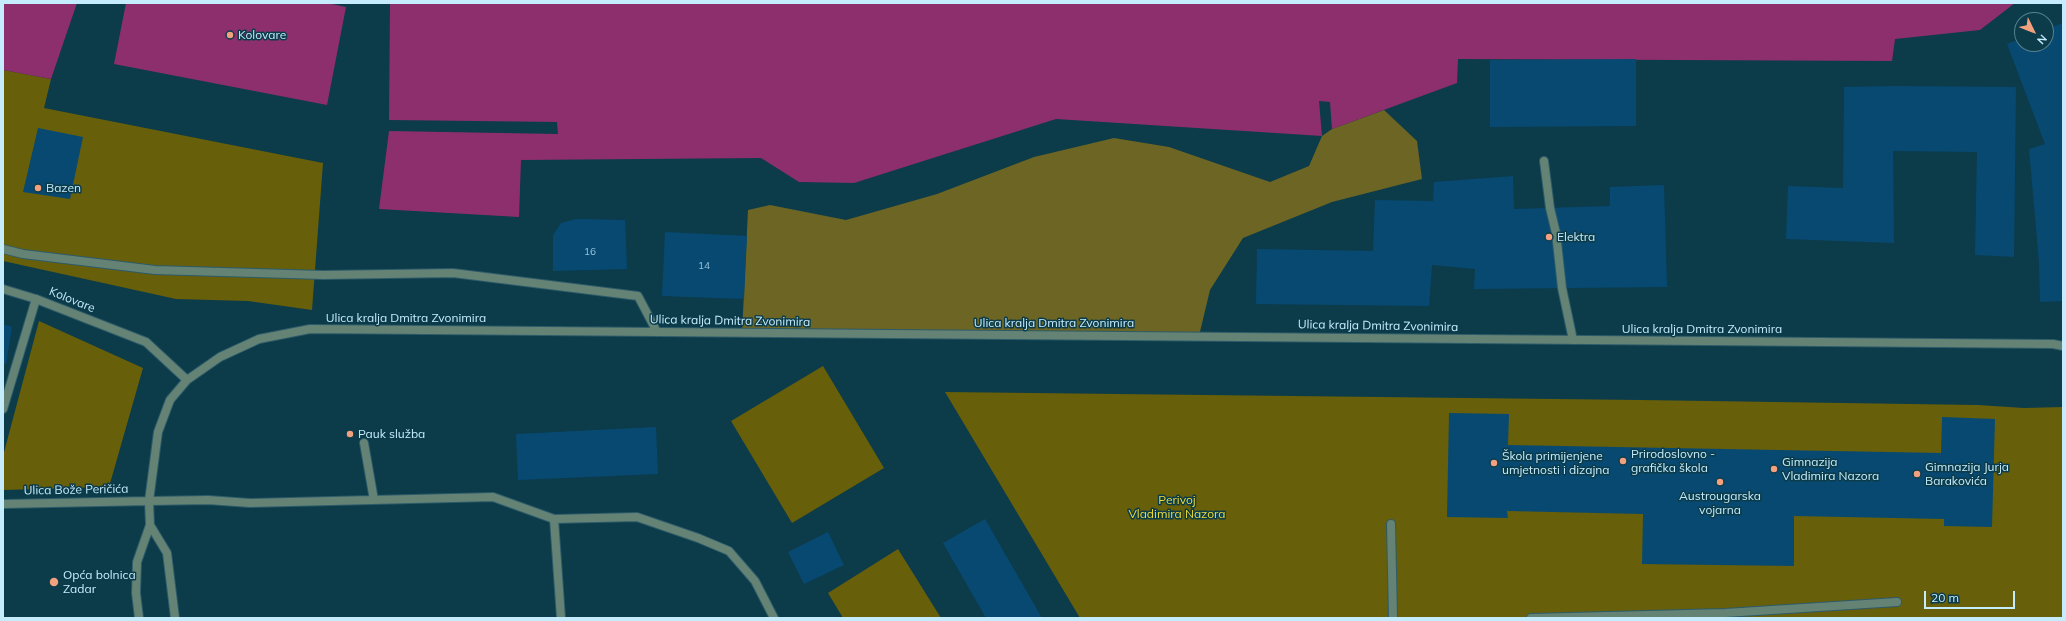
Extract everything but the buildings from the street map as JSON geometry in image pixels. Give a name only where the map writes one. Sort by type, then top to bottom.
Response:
[{"type":"street","points":[[1544,161],[1550,208],[1556,233],[1562,288],[1573,340]]},
{"type":"street","points":[[3,249],[23,254],[154,270],[323,275],[453,273],[615,293],[638,296],[657,332]]},
{"type":"street","name":"Kolovare","points":[[3,289],[36,299],[146,342],[187,380]]},
{"type":"street","points":[[3,409],[36,299]]},
{"type":"street","name":"Ulica kralja Dmitra Zvonimira","points":[[150,525],[149,501],[158,432],[170,400],[187,380],[220,357],[259,339],[310,329],[2053,344],[2063,346]]},
{"type":"street","points":[[364,443],[374,500]]},
{"type":"street","name":"Ulica Bože Peričića","points":[[3,504],[208,500],[250,503],[493,497],[554,519]]},
{"type":"street","points":[[561,618],[554,519],[637,517],[698,538],[730,551],[755,581],[774,618]]},
{"type":"street","points":[[1391,524],[1392,618]]},
{"type":"street","points":[[139,618],[136,593],[137,562],[150,525]]},
{"type":"street","points":[[150,525],[167,553],[175,618]]},
{"type":"street","points":[[1531,618],[1725,613],[1897,602]]},
{"type":"green space","points":[[3,70],[51,79],[44,108],[323,163],[312,310],[248,301],[176,299],[3,261]]},
{"type":"green space","points":[[39,321],[143,368],[109,487],[3,490],[3,456]]},
{"type":"green space","points":[[823,366],[884,468],[792,523],[731,421]]},
{"type":"green space","name":"Perivoj Vladimira Nazora","points":[[945,392],[1641,400],[1978,405],[2024,408],[2063,407],[2063,618],[1080,618]]},
{"type":"green space","points":[[898,549],[941,618],[843,618],[828,593]]},
{"type":"shaded area","points":[[3,3],[77,3],[51,79],[3,70]]},
{"type":"shaded area","name":"Kolovare","points":[[126,3],[327,3],[346,7],[327,105],[114,64]]},
{"type":"shaded area","points":[[390,3],[2015,3],[1980,30],[1895,39],[1892,61],[1458,59],[1457,83],[1332,129],[1330,102],[1319,101],[1322,136],[1056,119],[854,183],[799,182],[761,158],[521,160],[519,217],[379,209],[389,131],[558,134],[557,122],[389,120]]},
{"type":"shaded area","points":[[1384,110],[1417,141],[1422,179],[1332,202],[1243,238],[1210,290],[1199,336],[742,333],[748,210],[770,205],[846,220],[937,194],[1034,157],[1114,138],[1169,147],[1270,182],[1309,166],[1322,136],[1332,129]]},
{"type":"place","name":"Kolovare","points":[[230,35]]},
{"type":"place","name":"Bazen","points":[[38,188]]},
{"type":"place","name":"Elektra","points":[[1549,237]]},
{"type":"place","name":"Pauk služba","points":[[350,434]]},
{"type":"place","name":"Prirodoslovno - grafička škola","points":[[1623,461]]},
{"type":"place","name":"Škola primijenjene umjetnosti i dizajna","points":[[1494,463]]},
{"type":"place","name":"Gimnazija Vladimira Nazora","points":[[1774,469]]},
{"type":"place","name":"Gimnazija Jurja Barakovića","points":[[1917,474]]},
{"type":"place","name":"Austrougarska vojarna","points":[[1720,482]]},
{"type":"place","name":"Opća bolnica Zadar","points":[[54,582]]}]
